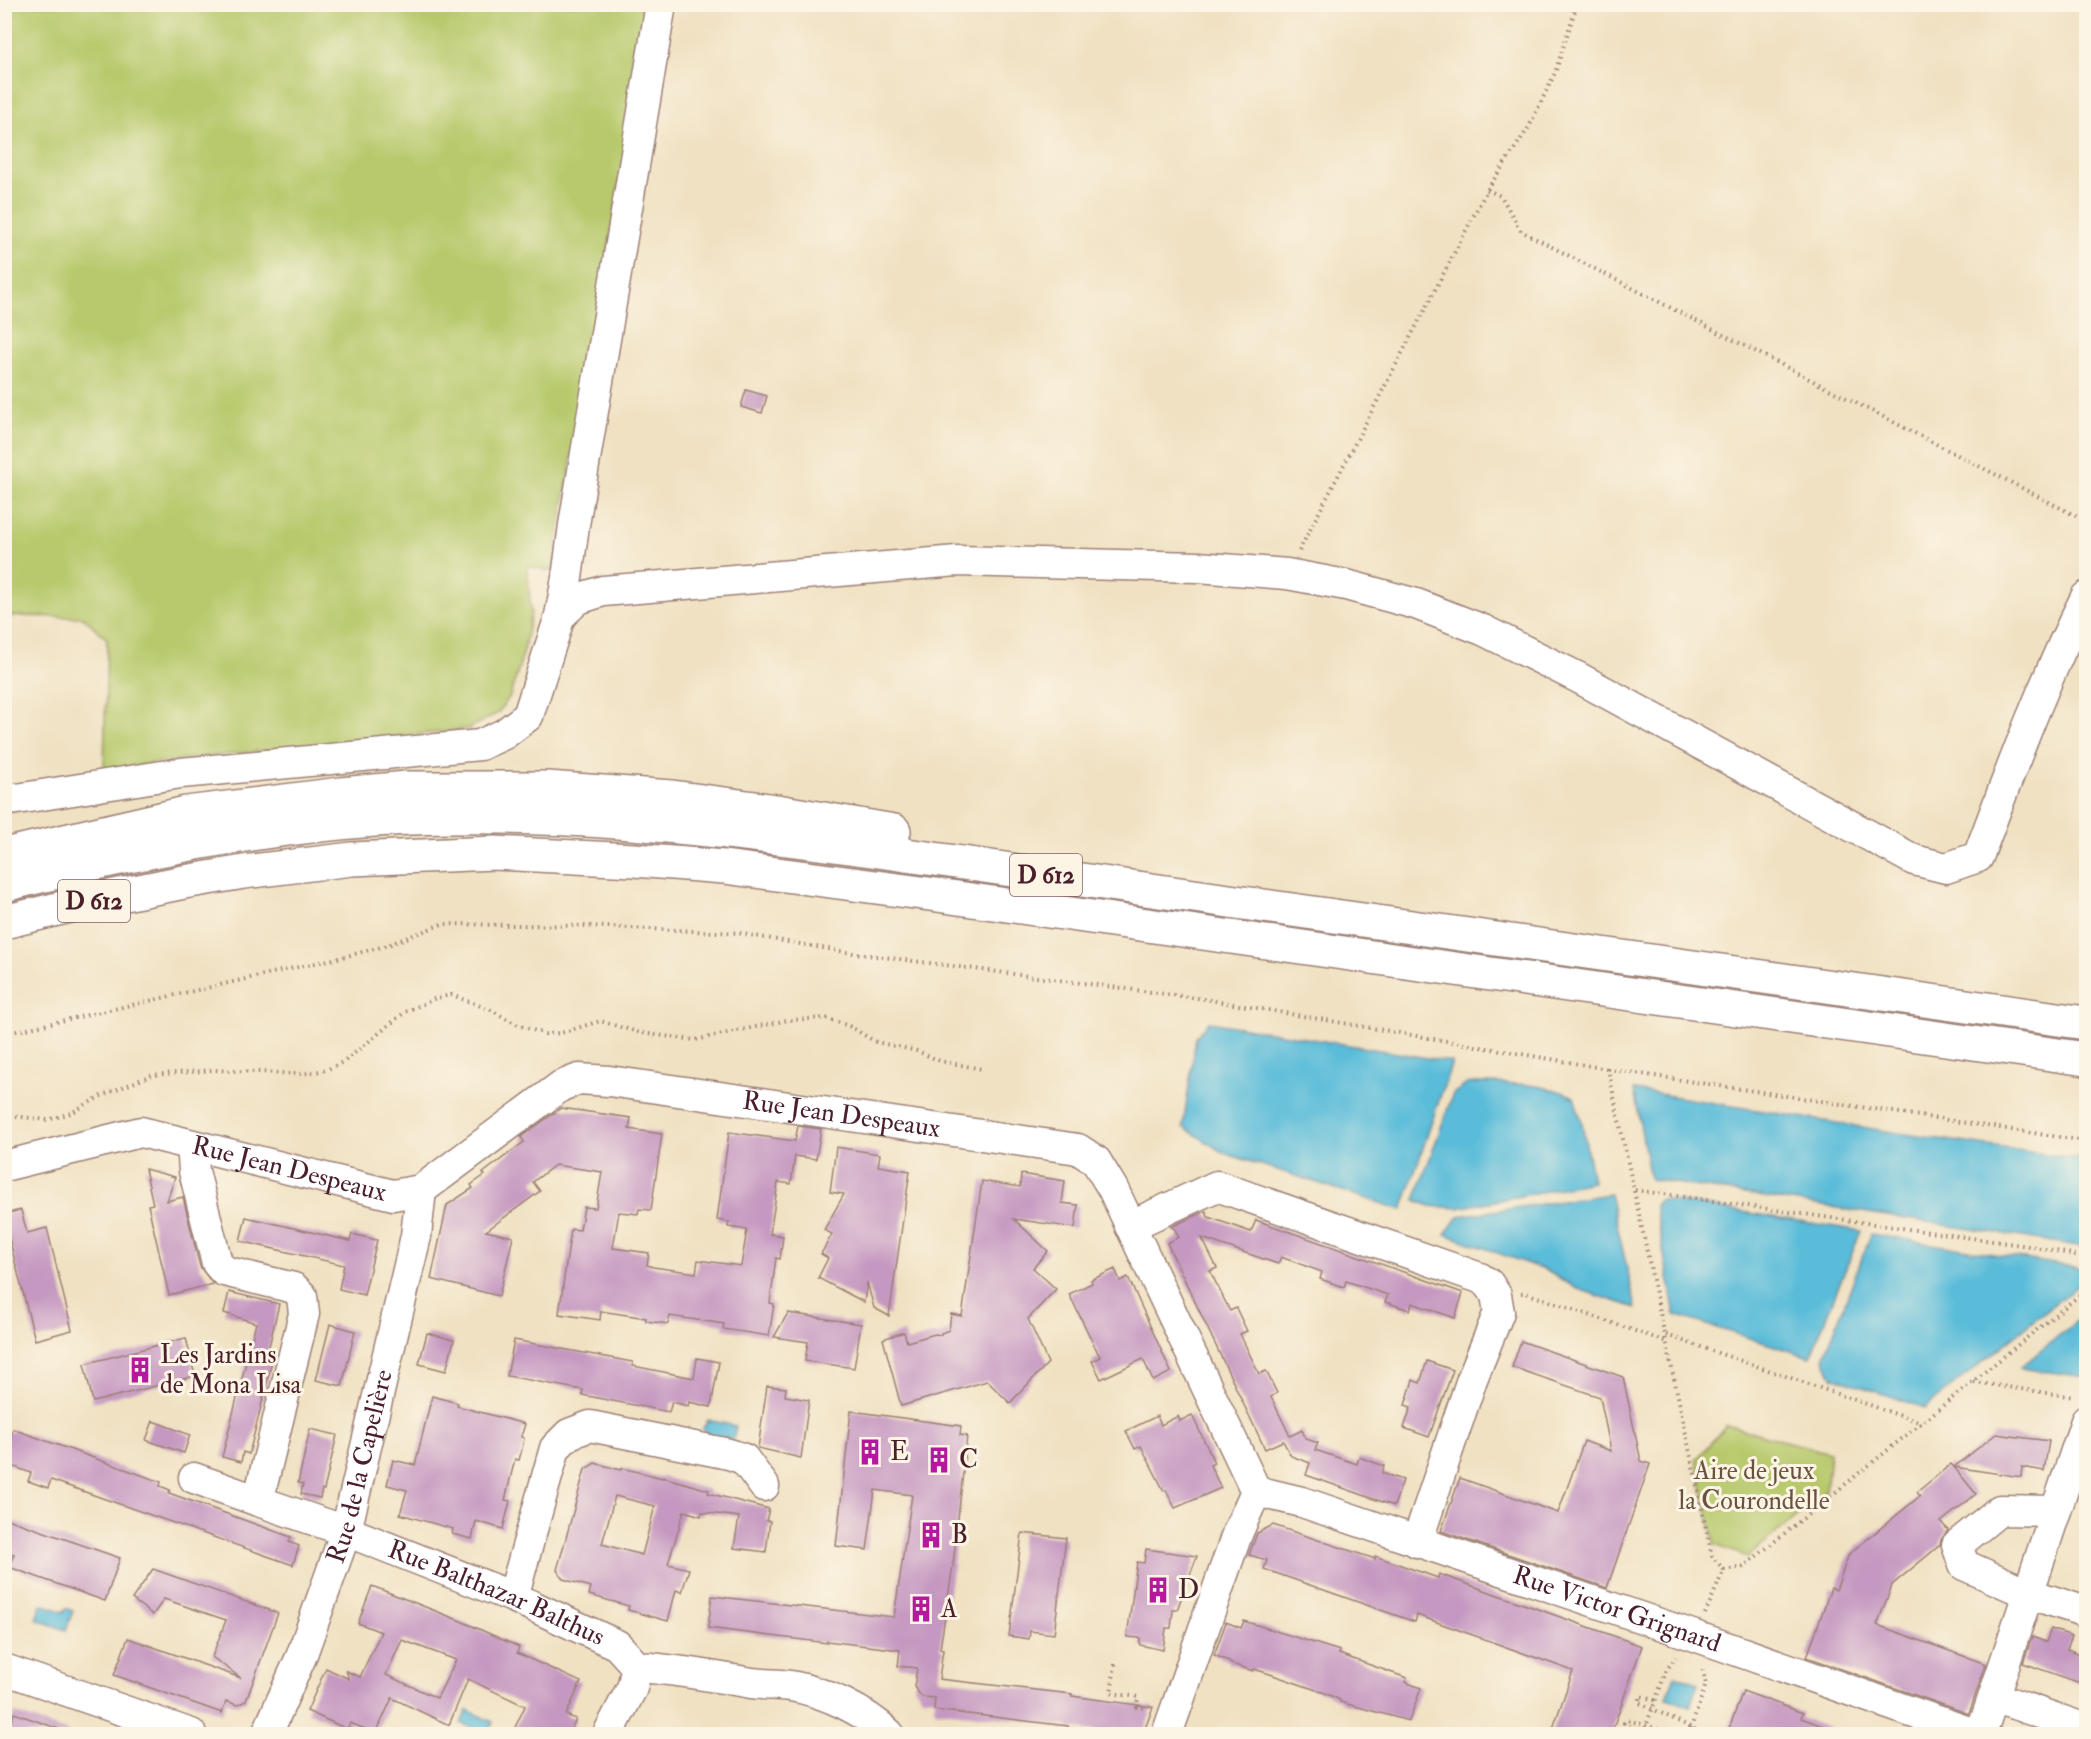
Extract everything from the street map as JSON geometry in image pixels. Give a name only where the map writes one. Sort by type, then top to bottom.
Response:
[{"type":"highway","points":[[4,855],[186,813],[266,802],[407,788],[547,788],[672,797],[846,823],[1060,860],[1152,891]]},
{"type":"highway","name":"D 612","points":[[4,885],[97,863],[235,837],[375,820],[462,817],[599,821],[741,833],[878,851],[2086,1023]]},
{"type":"highway","name":"D 612","points":[[4,922],[95,900],[244,872],[351,859],[462,854],[542,854],[724,867],[2086,1059]]},
{"type":"highway","points":[[4,937],[183,882]]},
{"type":"street","points":[[4,801],[181,772],[480,745],[504,734],[528,716],[560,616],[661,4]]},
{"type":"street","points":[[560,616],[578,599],[603,591],[957,561],[1186,567],[1287,574],[1346,585],[1416,604],[1483,630],[1579,678],[1914,860],[1946,868],[1978,857],[2019,749],[2066,636],[2086,597]]},
{"type":"street","name":"Rue Jean Despeaux","points":[[4,1166],[141,1132],[393,1195],[421,1190],[561,1086],[579,1078],[1078,1149],[1096,1161],[1113,1189],[1256,1491]]},
{"type":"street","points":[[192,1145],[194,1170],[217,1263],[224,1271],[294,1288],[302,1296],[304,1314],[258,1501]]},
{"type":"street","points":[[1130,1226],[1217,1186],[1480,1278],[1489,1284],[1496,1295],[1499,1312],[1472,1378],[1417,1542]]},
{"type":"street","name":"Rue de la Capelière","points":[[267,1734],[301,1657],[346,1531],[416,1236],[421,1190]]},
{"type":"street","points":[[1981,1734],[2027,1593],[2068,1505],[2081,1409]]},
{"type":"street","points":[[513,1597],[555,1448],[569,1434],[590,1426],[729,1454],[744,1459],[764,1486]]},
{"type":"street","name":"Rue Balthazar Balthus","points":[[194,1478],[346,1531],[513,1597],[617,1645],[637,1668]]},
{"type":"street","points":[[1157,1725],[1256,1491]]},
{"type":"street","name":"Rue Victor Grignard","points":[[1256,1491],[1302,1502],[1974,1734]]},
{"type":"street","points":[[2068,1505],[2000,1510],[1958,1545],[1964,1565],[2027,1593],[2086,1612]]},
{"type":"street","points":[[608,1734],[632,1688],[637,1668],[668,1669],[759,1684],[792,1686],[831,1698],[877,1723],[889,1734]]},
{"type":"street","points":[[4,1669],[191,1734]]},
{"type":"street","points":[[1994,1697],[2086,1729]]},
{"type":"path","points":[[1287,574],[1487,190],[1529,127],[1555,73],[1577,4]]},
{"type":"path","points":[[1487,190],[1501,196],[1521,231],[2086,521]]},
{"type":"path","points":[[4,1034],[347,956],[388,945],[442,924],[586,926],[738,933],[856,954],[1204,999],[1608,1069],[2086,1141]]},
{"type":"path","points":[[4,1115],[48,1120],[71,1113],[103,1095],[152,1075],[214,1070],[302,1074],[326,1070],[345,1061],[405,1012],[435,998],[452,995],[491,1010],[518,1025],[545,1034],[561,1033],[600,1021],[641,1032],[696,1040],[788,1020],[826,1018],[849,1026],[876,1042],[917,1051],[940,1061],[982,1069]]},
{"type":"path","points":[[1608,1069],[1712,1557],[1724,1570]]},
{"type":"path","points":[[1635,1190],[2035,1246],[2086,1257]]},
{"type":"path","points":[[1724,1570],[1743,1567],[2086,1290]]},
{"type":"path","points":[[1496,1295],[1526,1293],[1667,1342]]},
{"type":"path","points":[[1665,1335],[1922,1423]]},
{"type":"path","points":[[1974,1382],[2081,1409]]},
{"type":"path","points":[[1676,1734],[1646,1725],[1627,1720],[1624,1724],[1644,1734],[1646,1725],[1666,1669],[1695,1636],[1724,1570]]},
{"type":"path","points":[[1689,1734],[1706,1684],[1695,1636]]},
{"type":"path","points":[[1115,1664],[1111,1694],[1138,1697],[1137,1707],[1149,1708],[1157,1725]]},
{"type":"path","points":[[1655,1700],[1640,1696],[1638,1702],[1705,1734]]},
{"type":"green space","points":[[5,5],[646,5],[629,130],[552,571],[527,566],[531,613],[523,654],[510,696],[498,713],[468,729],[194,758],[104,770],[107,639],[83,617],[5,616]]},
{"type":"green space","name":"Aire de jeux la Courondelle","points":[[1726,1425],[1830,1453],[1826,1491],[1748,1557],[1715,1545],[1696,1460]]},
{"type":"water","points":[[1209,1022],[1452,1062],[1402,1210],[1224,1153],[1183,1127],[1196,1037]]},
{"type":"water","points":[[1467,1084],[1538,1086],[1574,1097],[1582,1123],[1593,1182],[1458,1208],[1430,1206],[1415,1200],[1453,1094]]},
{"type":"water","points":[[1634,1090],[1904,1134],[2086,1160],[2086,1247],[1650,1179]]},
{"type":"water","points":[[1610,1194],[1636,1308],[1578,1289],[1545,1270],[1445,1234],[1459,1216]]},
{"type":"water","points":[[1661,1199],[1861,1231],[1810,1357],[1675,1315],[1655,1205]]},
{"type":"water","points":[[1871,1234],[2079,1268],[2085,1279],[1925,1408],[1832,1377],[1824,1358]]},
{"type":"water","points":[[2086,1313],[2086,1377],[2020,1368]]},
{"type":"water","points":[[708,1420],[736,1426],[733,1440],[705,1434],[703,1428]]},
{"type":"water","points":[[41,1604],[64,1612],[66,1608],[73,1611],[66,1630],[36,1619]]},
{"type":"water","points":[[1675,1675],[1698,1683],[1690,1706],[1667,1698]]},
{"type":"water","points":[[467,1710],[493,1722],[487,1734],[461,1723]]},
{"type":"building","points":[[746,390],[767,396],[762,413],[741,407]]},
{"type":"building","points":[[561,1108],[631,1118],[629,1129],[662,1134],[651,1210],[639,1209],[638,1214],[619,1212],[613,1248],[649,1253],[647,1265],[653,1267],[696,1273],[698,1260],[741,1266],[747,1230],[728,1227],[729,1222],[717,1220],[729,1132],[795,1141],[798,1126],[821,1129],[816,1159],[795,1156],[791,1184],[778,1182],[770,1234],[783,1236],[780,1259],[776,1258],[770,1303],[774,1304],[769,1336],[723,1329],[724,1324],[670,1316],[668,1324],[601,1311],[600,1320],[559,1314],[571,1229],[580,1230],[584,1207],[596,1208],[602,1172],[555,1165],[533,1182],[540,1191],[486,1231],[513,1237],[499,1296],[431,1279],[447,1205],[473,1188],[471,1185],[485,1175],[483,1173],[524,1142],[521,1137]]},
{"type":"building","points":[[836,1147],[880,1154],[878,1166],[910,1171],[889,1316],[874,1308],[867,1282],[864,1302],[818,1278],[828,1258],[821,1254],[832,1234],[824,1230],[844,1194],[830,1192]]},
{"type":"building","points":[[145,1169],[175,1177],[167,1201],[183,1197],[200,1267],[213,1284],[169,1295],[148,1205],[153,1204]]},
{"type":"building","points":[[1021,1174],[1065,1181],[1062,1203],[1078,1205],[1075,1228],[1014,1219],[1048,1251],[1033,1268],[1056,1289],[1028,1319],[1048,1363],[1010,1403],[987,1381],[901,1406],[883,1339],[904,1332],[907,1342],[935,1334],[941,1335],[949,1330],[951,1314],[962,1316],[982,1181],[1020,1187]]},
{"type":"building","points":[[21,1210],[27,1233],[47,1228],[72,1330],[35,1340],[4,1218],[4,1214]]},
{"type":"building","points":[[1206,1211],[1208,1217],[1251,1232],[1256,1220],[1463,1293],[1455,1318],[1412,1303],[1410,1310],[1385,1302],[1388,1295],[1346,1281],[1344,1287],[1320,1279],[1322,1272],[1281,1257],[1278,1264],[1202,1238],[1217,1268],[1210,1271],[1230,1311],[1236,1308],[1247,1331],[1240,1334],[1259,1374],[1266,1371],[1277,1393],[1271,1397],[1290,1436],[1302,1430],[1306,1439],[1318,1443],[1315,1450],[1357,1464],[1359,1457],[1384,1466],[1382,1473],[1403,1480],[1394,1506],[1306,1475],[1310,1463],[1291,1456],[1283,1441],[1265,1449],[1167,1243],[1179,1237],[1171,1227]]},
{"type":"building","points":[[246,1217],[350,1241],[352,1234],[377,1240],[364,1295],[339,1289],[344,1265],[240,1241]]},
{"type":"building","points":[[1115,1269],[1120,1281],[1128,1277],[1171,1372],[1153,1381],[1143,1359],[1101,1379],[1092,1361],[1100,1357],[1069,1294]]},
{"type":"building","points":[[229,1292],[279,1304],[267,1355],[273,1356],[264,1395],[249,1454],[243,1452],[241,1462],[222,1457],[256,1323],[224,1313]]},
{"type":"building","points":[[788,1313],[861,1324],[854,1368],[805,1361],[808,1342],[774,1337]]},
{"type":"building","points":[[330,1324],[355,1331],[342,1386],[316,1380]]},
{"type":"building","points":[[427,1333],[454,1340],[446,1371],[419,1364]]},
{"type":"building","name":"Les Jardins de Mona Lisa","points":[[186,1338],[195,1376],[93,1402],[84,1364]]},
{"type":"building","points":[[514,1340],[633,1362],[633,1366],[694,1378],[697,1358],[719,1362],[711,1407],[689,1402],[688,1406],[672,1402],[669,1412],[582,1395],[583,1390],[507,1376]]},
{"type":"building","points":[[1521,1341],[1623,1377],[1641,1461],[1650,1464],[1607,1588],[1441,1531],[1460,1478],[1558,1513],[1584,1441],[1611,1451],[1600,1397],[1512,1367]]},
{"type":"building","points":[[1427,1361],[1453,1370],[1429,1437],[1404,1428],[1411,1407],[1405,1405],[1413,1380],[1420,1383]]},
{"type":"building","points":[[767,1386],[786,1388],[785,1396],[809,1400],[801,1458],[758,1448]]},
{"type":"building","points":[[432,1396],[458,1403],[457,1406],[525,1424],[521,1437],[524,1438],[522,1449],[519,1460],[515,1459],[505,1500],[510,1501],[503,1529],[476,1521],[472,1539],[452,1534],[453,1529],[400,1514],[407,1490],[387,1485],[393,1460],[415,1465]]},
{"type":"building","points":[[851,1411],[961,1426],[960,1435],[967,1436],[953,1565],[940,1649],[943,1650],[939,1679],[1072,1694],[1072,1696],[1153,1707],[1143,1734],[1068,1728],[1068,1726],[934,1710],[935,1698],[922,1697],[914,1687],[917,1668],[898,1666],[900,1650],[708,1628],[712,1596],[894,1617],[912,1495],[875,1490],[867,1550],[836,1546]]},
{"type":"building","points":[[1192,1415],[1214,1463],[1210,1465],[1221,1488],[1175,1508],[1141,1446],[1135,1449],[1126,1431],[1157,1416],[1161,1425],[1178,1416],[1180,1421]]},
{"type":"building","points":[[153,1421],[190,1435],[184,1453],[146,1440]]},
{"type":"building","points":[[13,1429],[161,1482],[160,1486],[170,1490],[169,1493],[291,1537],[289,1542],[299,1546],[293,1565],[51,1480],[48,1488],[28,1481],[31,1473],[4,1463],[4,1430],[12,1433]]},
{"type":"building","points":[[310,1429],[337,1435],[320,1498],[301,1494],[303,1484],[298,1483]]},
{"type":"building","points":[[1996,1434],[2049,1441],[2044,1471],[2022,1467],[2021,1477],[1954,1467]]},
{"type":"building","points":[[595,1463],[621,1470],[622,1468],[663,1477],[709,1490],[708,1493],[769,1509],[766,1521],[770,1521],[766,1552],[734,1548],[739,1517],[702,1512],[701,1516],[684,1511],[668,1564],[689,1569],[682,1592],[676,1590],[668,1621],[628,1610],[629,1606],[589,1595],[591,1587],[563,1579],[557,1570],[585,1469]],"holes":[[[615,1496],[655,1506],[642,1555],[602,1544]]]},
{"type":"building","points":[[1951,1464],[1976,1494],[1941,1522],[1948,1530],[1940,1545],[1892,1585],[1877,1625],[1986,1664],[1969,1714],[1807,1657],[1831,1588],[1836,1590],[1849,1554],[1920,1496],[1917,1492]]},
{"type":"building","points":[[4,1518],[120,1558],[105,1601],[9,1567],[14,1554],[4,1551]]},
{"type":"building","points":[[1273,1525],[1438,1578],[1439,1574],[1642,1646],[1611,1734],[1551,1734],[1573,1671],[1417,1615],[1415,1622],[1264,1569],[1267,1560],[1249,1555],[1257,1533]]},
{"type":"building","points":[[1022,1533],[1066,1538],[1054,1634],[1030,1631],[1029,1639],[1009,1636]]},
{"type":"building","name":"D","points":[[1146,1549],[1197,1556],[1177,1610],[1173,1610],[1171,1628],[1166,1628],[1163,1650],[1140,1645],[1140,1638],[1127,1637],[1137,1562],[1144,1563]]},
{"type":"building","points":[[153,1569],[278,1613],[246,1701],[237,1705],[226,1701],[222,1713],[114,1675],[128,1638],[241,1678],[212,1657],[226,1620],[164,1599],[153,1615],[132,1599]]},
{"type":"building","points":[[372,1586],[519,1647],[517,1653],[581,1682],[566,1715],[576,1719],[569,1734],[512,1734],[525,1706],[468,1679],[449,1725],[392,1698],[376,1733],[350,1723],[347,1729],[307,1711],[326,1668],[349,1679],[346,1671],[360,1677],[381,1632],[358,1623]],"holes":[[[402,1640],[456,1660],[437,1698],[386,1675]]]},
{"type":"building","points":[[1244,1621],[1340,1651],[1339,1654],[1407,1678],[1405,1682],[1421,1688],[1409,1721],[1340,1702],[1325,1693],[1229,1663],[1214,1655],[1226,1622],[1241,1628]]},
{"type":"building","points":[[2051,1629],[2072,1636],[2067,1649],[2086,1656],[2086,1685],[2023,1663],[2032,1637],[2046,1642]]},
{"type":"building","points":[[1743,1691],[1803,1713],[1801,1718],[1839,1732],[1839,1734],[1727,1734]]},
{"type":"building","points":[[14,1713],[68,1732],[68,1734],[6,1734]]},
{"type":"place","name":"Les Jardins de Mona Lisa","points":[[140,1370]]},
{"type":"place","name":"E","points":[[870,1452]]},
{"type":"place","name":"C","points":[[939,1460]]},
{"type":"place","name":"B","points":[[931,1535]]},
{"type":"place","name":"D","points":[[1158,1590]]},
{"type":"place","name":"A","points":[[921,1609]]}]
